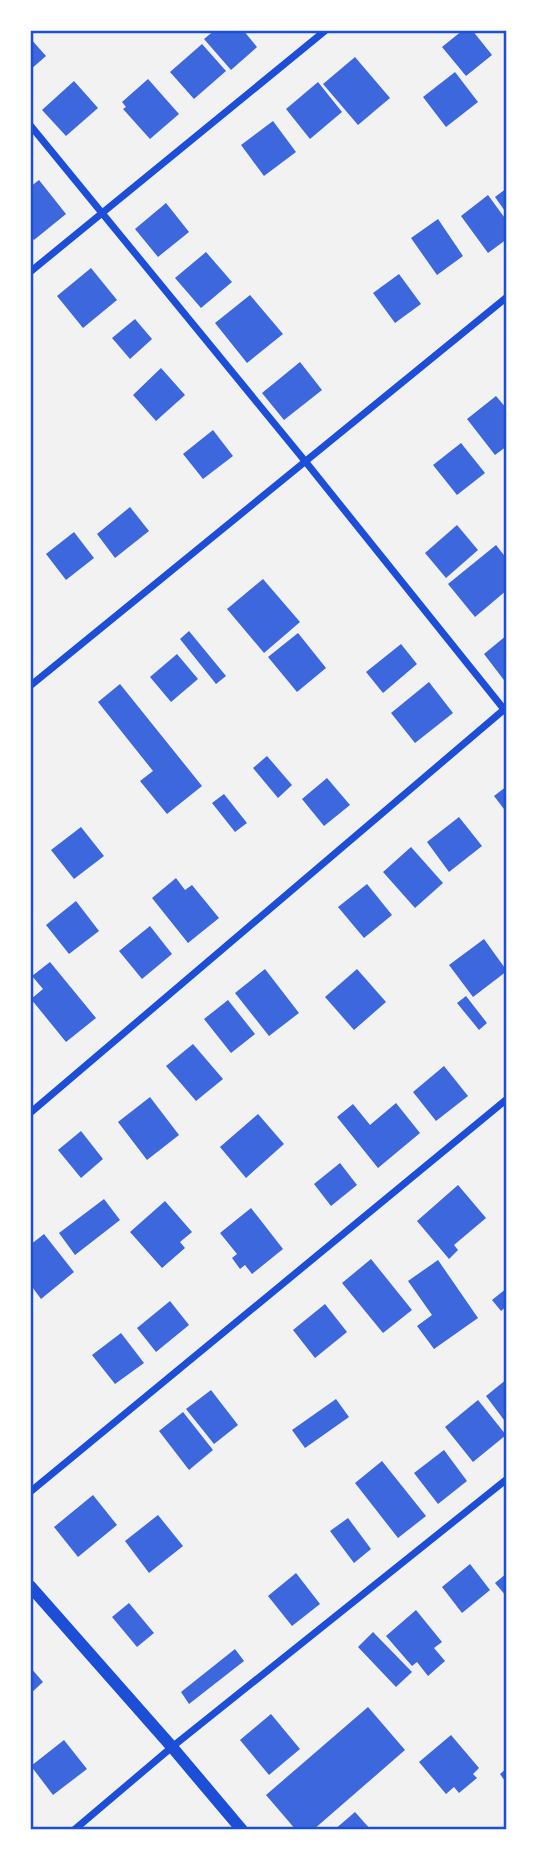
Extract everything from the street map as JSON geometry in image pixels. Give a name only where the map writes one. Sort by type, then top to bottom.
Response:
[{"type":"street","points":[[30,272],[326,30]]},
{"type":"street","points":[[30,125],[506,709],[30,1113]]},
{"type":"street","points":[[30,687],[507,296]]},
{"type":"street","points":[[30,1492],[507,1099]]},
{"type":"street","points":[[74,1830],[173,1746],[507,1479]]},
{"type":"street","points":[[30,1586],[173,1746],[242,1830]]},
{"type":"building","points":[[215,30],[243,30],[257,47],[231,70],[204,39]]},
{"type":"building","points":[[463,30],[472,30],[492,55],[466,76],[442,47]]},
{"type":"building","points":[[30,38],[46,56],[30,70]]},
{"type":"building","points":[[202,44],[226,71],[194,99],[170,72]]},
{"type":"building","points":[[355,57],[390,98],[358,125],[323,84]]},
{"type":"building","points":[[455,72],[478,102],[446,127],[423,97]]},
{"type":"building","points":[[148,79],[179,114],[150,139],[123,109],[126,107],[122,102]]},
{"type":"building","points":[[74,81],[98,108],[66,136],[42,110]]},
{"type":"building","points":[[318,82],[342,112],[310,139],[286,109]]},
{"type":"building","points":[[273,121],[296,152],[264,176],[241,145]]},
{"type":"building","points":[[39,180],[66,214],[34,240],[30,235],[30,187]]},
{"type":"building","points":[[507,188],[507,214],[495,197]]},
{"type":"building","points":[[488,195],[507,221],[507,239],[488,253],[461,216]]},
{"type":"building","points":[[166,203],[189,232],[158,257],[135,229]]},
{"type":"building","points":[[438,219],[463,256],[437,275],[411,238]]},
{"type":"building","points":[[206,252],[232,282],[201,308],[175,278]]},
{"type":"building","points":[[91,268],[117,300],[83,328],[57,296]]},
{"type":"building","points":[[399,274],[421,304],[395,323],[373,293]]},
{"type":"building","points":[[250,295],[283,334],[247,363],[215,323]]},
{"type":"building","points":[[135,319],[152,339],[130,359],[112,338]]},
{"type":"building","points":[[300,362],[322,390],[284,420],[262,393]]},
{"type":"building","points":[[161,368],[185,395],[156,421],[133,395]]},
{"type":"building","points":[[496,396],[507,409],[507,446],[495,455],[467,419]]},
{"type":"building","points":[[213,430],[233,456],[203,479],[183,454]]},
{"type":"building","points":[[461,443],[485,473],[457,495],[433,465]]},
{"type":"building","points":[[130,507],[149,531],[115,558],[97,534]]},
{"type":"building","points":[[457,525],[478,550],[446,578],[425,553]]},
{"type":"building","points":[[74,532],[94,558],[66,580],[46,554]]},
{"type":"building","points":[[496,545],[507,559],[507,590],[475,617],[448,584]]},
{"type":"building","points":[[263,579],[300,622],[264,653],[227,609]]},
{"type":"building","points":[[189,631],[226,676],[216,684],[180,639]]},
{"type":"building","points":[[298,633],[326,668],[297,692],[268,657]]},
{"type":"building","points":[[507,635],[507,684],[484,654]]},
{"type":"building","points":[[401,644],[417,664],[383,693],[366,672]]},
{"type":"building","points":[[177,654],[198,679],[171,702],[150,677]]},
{"type":"building","points":[[429,682],[453,713],[415,743],[391,713]]},
{"type":"building","points":[[120,684],[202,786],[167,814],[140,781],[153,771],[98,702]]},
{"type":"building","points":[[267,756],[292,785],[278,798],[253,768]]},
{"type":"building","points":[[327,778],[350,805],[324,826],[302,799]]},
{"type":"building","points":[[507,786],[507,813],[494,796]]},
{"type":"building","points":[[224,794],[247,823],[235,832],[212,803]]},
{"type":"building","points":[[459,817],[482,846],[449,872],[427,842]]},
{"type":"building","points":[[81,827],[104,856],[74,879],[51,850]]},
{"type":"building","points":[[411,847],[443,883],[415,908],[383,872]]},
{"type":"building","points":[[176,878],[185,890],[192,885],[219,918],[188,943],[152,898]]},
{"type":"building","points":[[367,884],[392,915],[364,938],[338,907]]},
{"type":"building","points":[[76,901],[99,931],[69,954],[46,925]]},
{"type":"building","points":[[150,926],[172,954],[142,979],[119,951]]},
{"type":"building","points":[[484,939],[507,971],[473,997],[449,965]]},
{"type":"building","points":[[50,962],[96,1018],[66,1042],[31,999],[43,989],[32,976]]},
{"type":"building","points":[[265,969],[299,1013],[269,1036],[235,993]]},
{"type":"building","points":[[357,969],[386,1002],[354,1030],[325,997]]},
{"type":"building","points":[[466,996],[487,1023],[479,1030],[457,1003]]},
{"type":"building","points":[[228,1000],[255,1034],[231,1053],[204,1019]]},
{"type":"building","points":[[193,1044],[223,1079],[196,1101],[166,1066]]},
{"type":"building","points":[[444,1066],[468,1096],[436,1121],[413,1092]]},
{"type":"building","points":[[150,1097],[179,1135],[147,1160],[118,1122]]},
{"type":"building","points":[[396,1103],[420,1133],[378,1168],[337,1117],[353,1104],[370,1125]]},
{"type":"building","points":[[258,1114],[284,1144],[246,1178],[220,1147]]},
{"type":"building","points":[[81,1131],[103,1159],[81,1178],[58,1150]]},
{"type":"building","points":[[340,1163],[357,1185],[331,1206],[314,1184]]},
{"type":"building","points":[[458,1185],[486,1218],[454,1245],[458,1250],[449,1259],[417,1221]]},
{"type":"building","points":[[104,1199],[120,1220],[75,1255],[59,1233]]},
{"type":"building","points":[[165,1201],[192,1232],[180,1242],[185,1248],[162,1268],[130,1232]]},
{"type":"building","points":[[251,1208],[283,1249],[252,1274],[245,1265],[240,1269],[232,1258],[237,1254],[220,1233]]},
{"type":"building","points":[[44,1234],[74,1272],[41,1299],[30,1284],[30,1245]]},
{"type":"building","points":[[371,1259],[412,1310],[383,1333],[342,1283]]},
{"type":"building","points":[[438,1260],[478,1318],[434,1349],[417,1326],[432,1315],[408,1281]]},
{"type":"building","points":[[507,1288],[507,1306],[501,1311],[492,1300]]},
{"type":"building","points":[[170,1301],[189,1325],[156,1352],[137,1328]]},
{"type":"building","points":[[325,1304],[347,1332],[315,1358],[293,1330]]},
{"type":"building","points":[[121,1333],[144,1363],[115,1384],[92,1355]]},
{"type":"building","points":[[507,1379],[507,1424],[486,1396]]},
{"type":"building","points":[[211,1390],[238,1425],[214,1444],[186,1409]]},
{"type":"building","points":[[336,1399],[349,1417],[305,1448],[292,1430]]},
{"type":"building","points":[[478,1400],[506,1435],[473,1462],[445,1427]]},
{"type":"building","points":[[183,1412],[213,1450],[189,1470],[159,1431]]},
{"type":"building","points":[[444,1450],[467,1481],[438,1504],[414,1473]]},
{"type":"building","points":[[382,1461],[426,1516],[398,1538],[355,1483]]},
{"type":"building","points":[[93,1495],[117,1525],[78,1557],[54,1527]]},
{"type":"building","points":[[158,1515],[183,1546],[149,1573],[125,1541]]},
{"type":"building","points":[[348,1518],[371,1549],[354,1563],[330,1531]]},
{"type":"building","points":[[470,1564],[490,1590],[462,1613],[442,1587]]},
{"type":"building","points":[[296,1573],[320,1604],[292,1626],[268,1596]]},
{"type":"building","points":[[507,1573],[507,1597],[495,1583]]},
{"type":"building","points":[[129,1603],[154,1633],[137,1647],[112,1617]]},
{"type":"building","points":[[416,1610],[442,1642],[434,1648],[445,1661],[428,1676],[417,1662],[412,1666],[386,1636]]},
{"type":"building","points":[[373,1632],[412,1672],[396,1687],[358,1647]]},
{"type":"building","points":[[235,1649],[244,1661],[189,1704],[181,1692]]},
{"type":"building","points":[[30,1667],[43,1682],[30,1694]]},
{"type":"building","points":[[368,1707],[405,1750],[313,1830],[296,1830],[266,1795]]},
{"type":"building","points":[[271,1714],[300,1749],[269,1775],[240,1740]]},
{"type":"building","points":[[451,1735],[479,1768],[473,1774],[477,1778],[459,1793],[454,1787],[446,1794],[419,1762]]},
{"type":"building","points":[[64,1740],[87,1769],[53,1795],[31,1766]]},
{"type":"building","points":[[507,1768],[507,1784],[500,1774]]},
{"type":"building","points":[[355,1812],[371,1830],[334,1830]]}]
